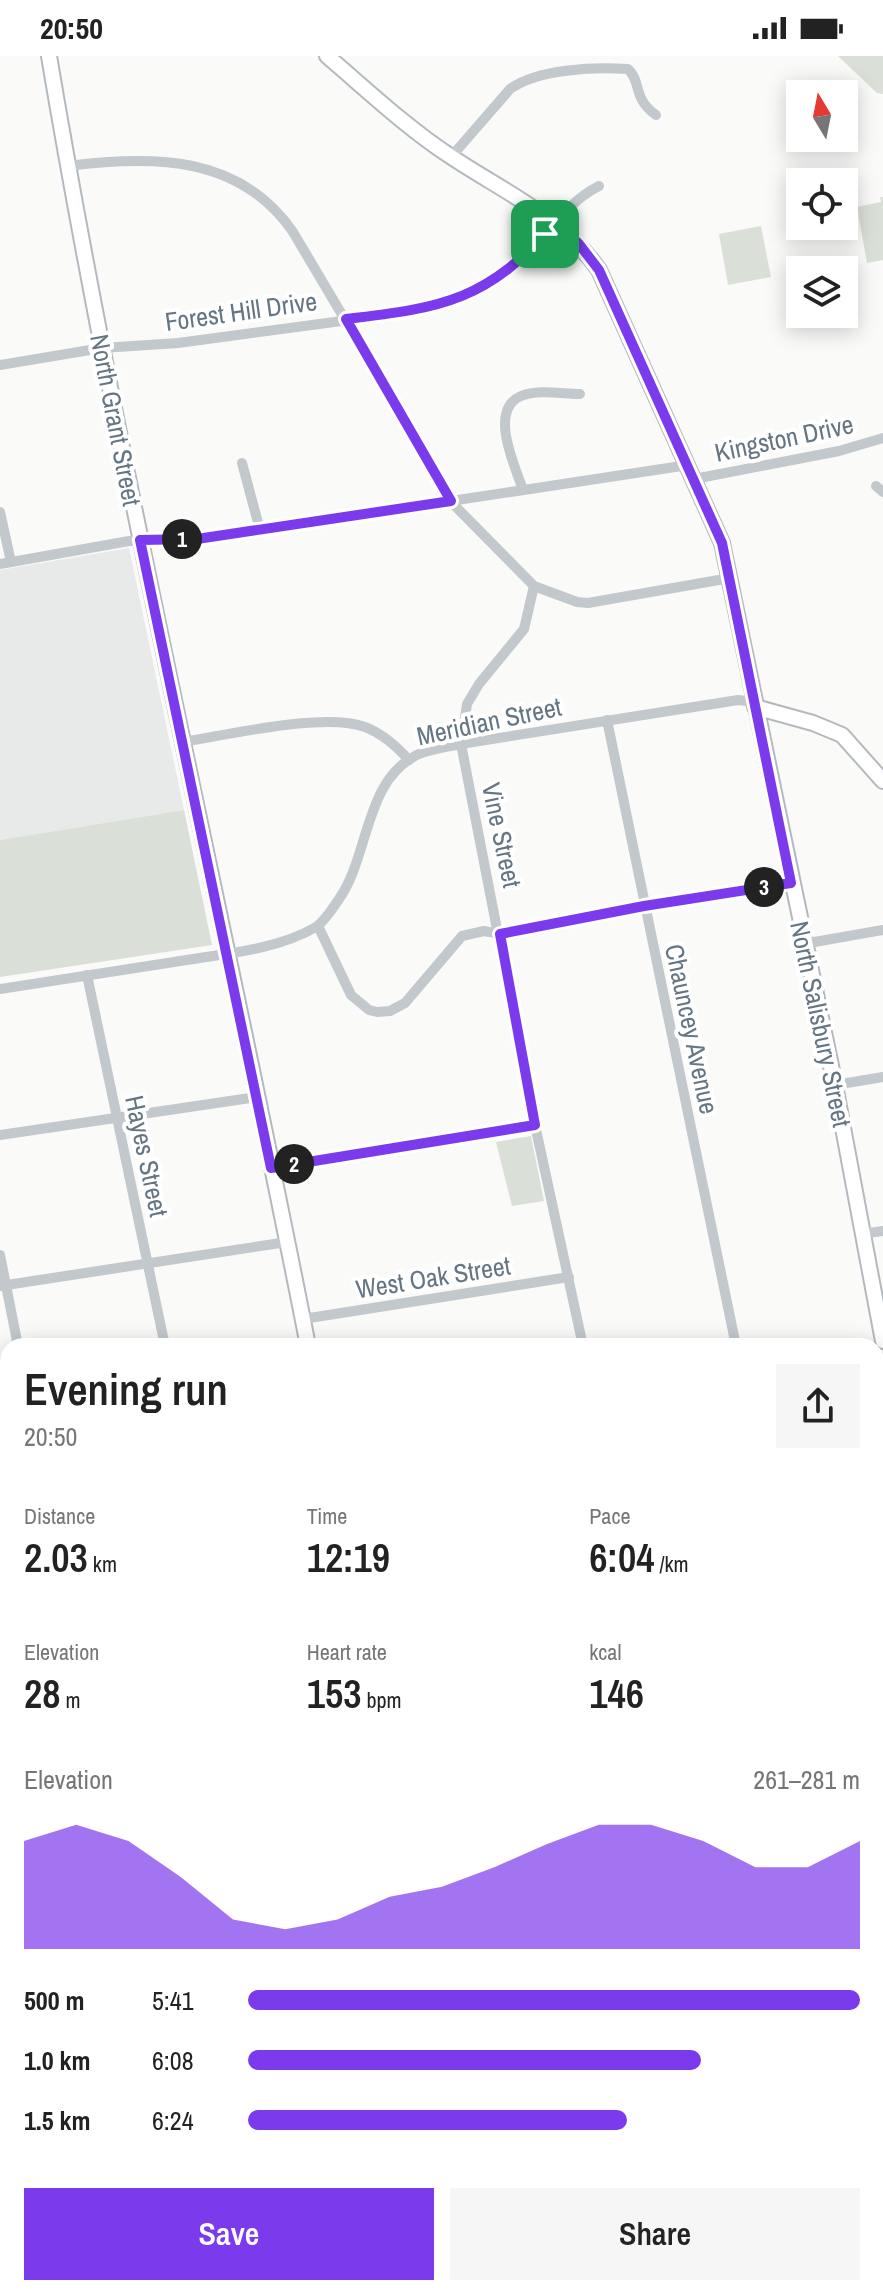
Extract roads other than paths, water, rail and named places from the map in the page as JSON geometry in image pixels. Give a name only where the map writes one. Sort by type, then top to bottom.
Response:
[{"type":"street","name":"North Grant Street","points":[[49,56],[140,540],[307,1338]]},
{"type":"street","name":"North Salisbury Street","points":[[327,56],[423,137],[555,222],[579,244],[599,270],[722,543],[803,944],[835,1085],[882,1338]]},
{"type":"street","points":[[451,157],[510,89],[547,73],[628,69],[634,77],[639,100],[656,115]]},
{"type":"street","points":[[68,166],[125,160],[163,162],[219,174],[255,190],[281,214],[346,319],[451,501],[534,586],[588,603],[730,578]]},
{"type":"street","name":"Forest Hill Drive","points":[[0,365],[102,348],[178,343],[409,312],[460,297],[511,269],[569,206],[599,186]]},
{"type":"street","points":[[523,490],[506,432],[505,419],[509,406],[521,396],[536,393],[580,394]]},
{"type":"street","name":"Kingston Drive","points":[[694,479],[839,451],[883,438]]},
{"type":"street","points":[[242,463],[260,530]]},
{"type":"street","points":[[0,512],[5,563],[140,540],[197,539],[688,465]]},
{"type":"street","name":"Vine Street","points":[[534,586],[524,629],[479,684],[467,704],[461,744],[535,1125],[581,1338]]},
{"type":"street","name":"Meridian Street","points":[[318,926],[347,888],[385,785],[409,760],[420,754],[461,744],[738,700],[747,701],[755,707]]},
{"type":"street","points":[[755,707],[842,735],[883,781]]},
{"type":"street","name":"Chauncey Avenue","points":[[607,720],[734,1338]]},
{"type":"street","points":[[182,742],[317,722],[349,723],[381,734],[409,760]]},
{"type":"street","points":[[0,989],[228,953],[290,938],[318,926],[351,995],[369,1010],[390,1011],[405,1003],[462,936],[484,931],[500,934],[644,906],[791,883]]},
{"type":"street","points":[[803,944],[883,930]]},
{"type":"street","name":"Hayes Street","points":[[87,975],[163,1338]]},
{"type":"street","points":[[835,1085],[883,1077]]},
{"type":"street","points":[[0,1135],[257,1097]]},
{"type":"street","points":[[271,1168],[535,1125]]},
{"type":"street","points":[[862,1234],[883,1231]]},
{"type":"street","points":[[3,1286],[287,1242]]},
{"type":"street","points":[[0,1255],[3,1286],[16,1338]]},
{"type":"street","name":"West Oak Street","points":[[303,1319],[569,1277]]}]
